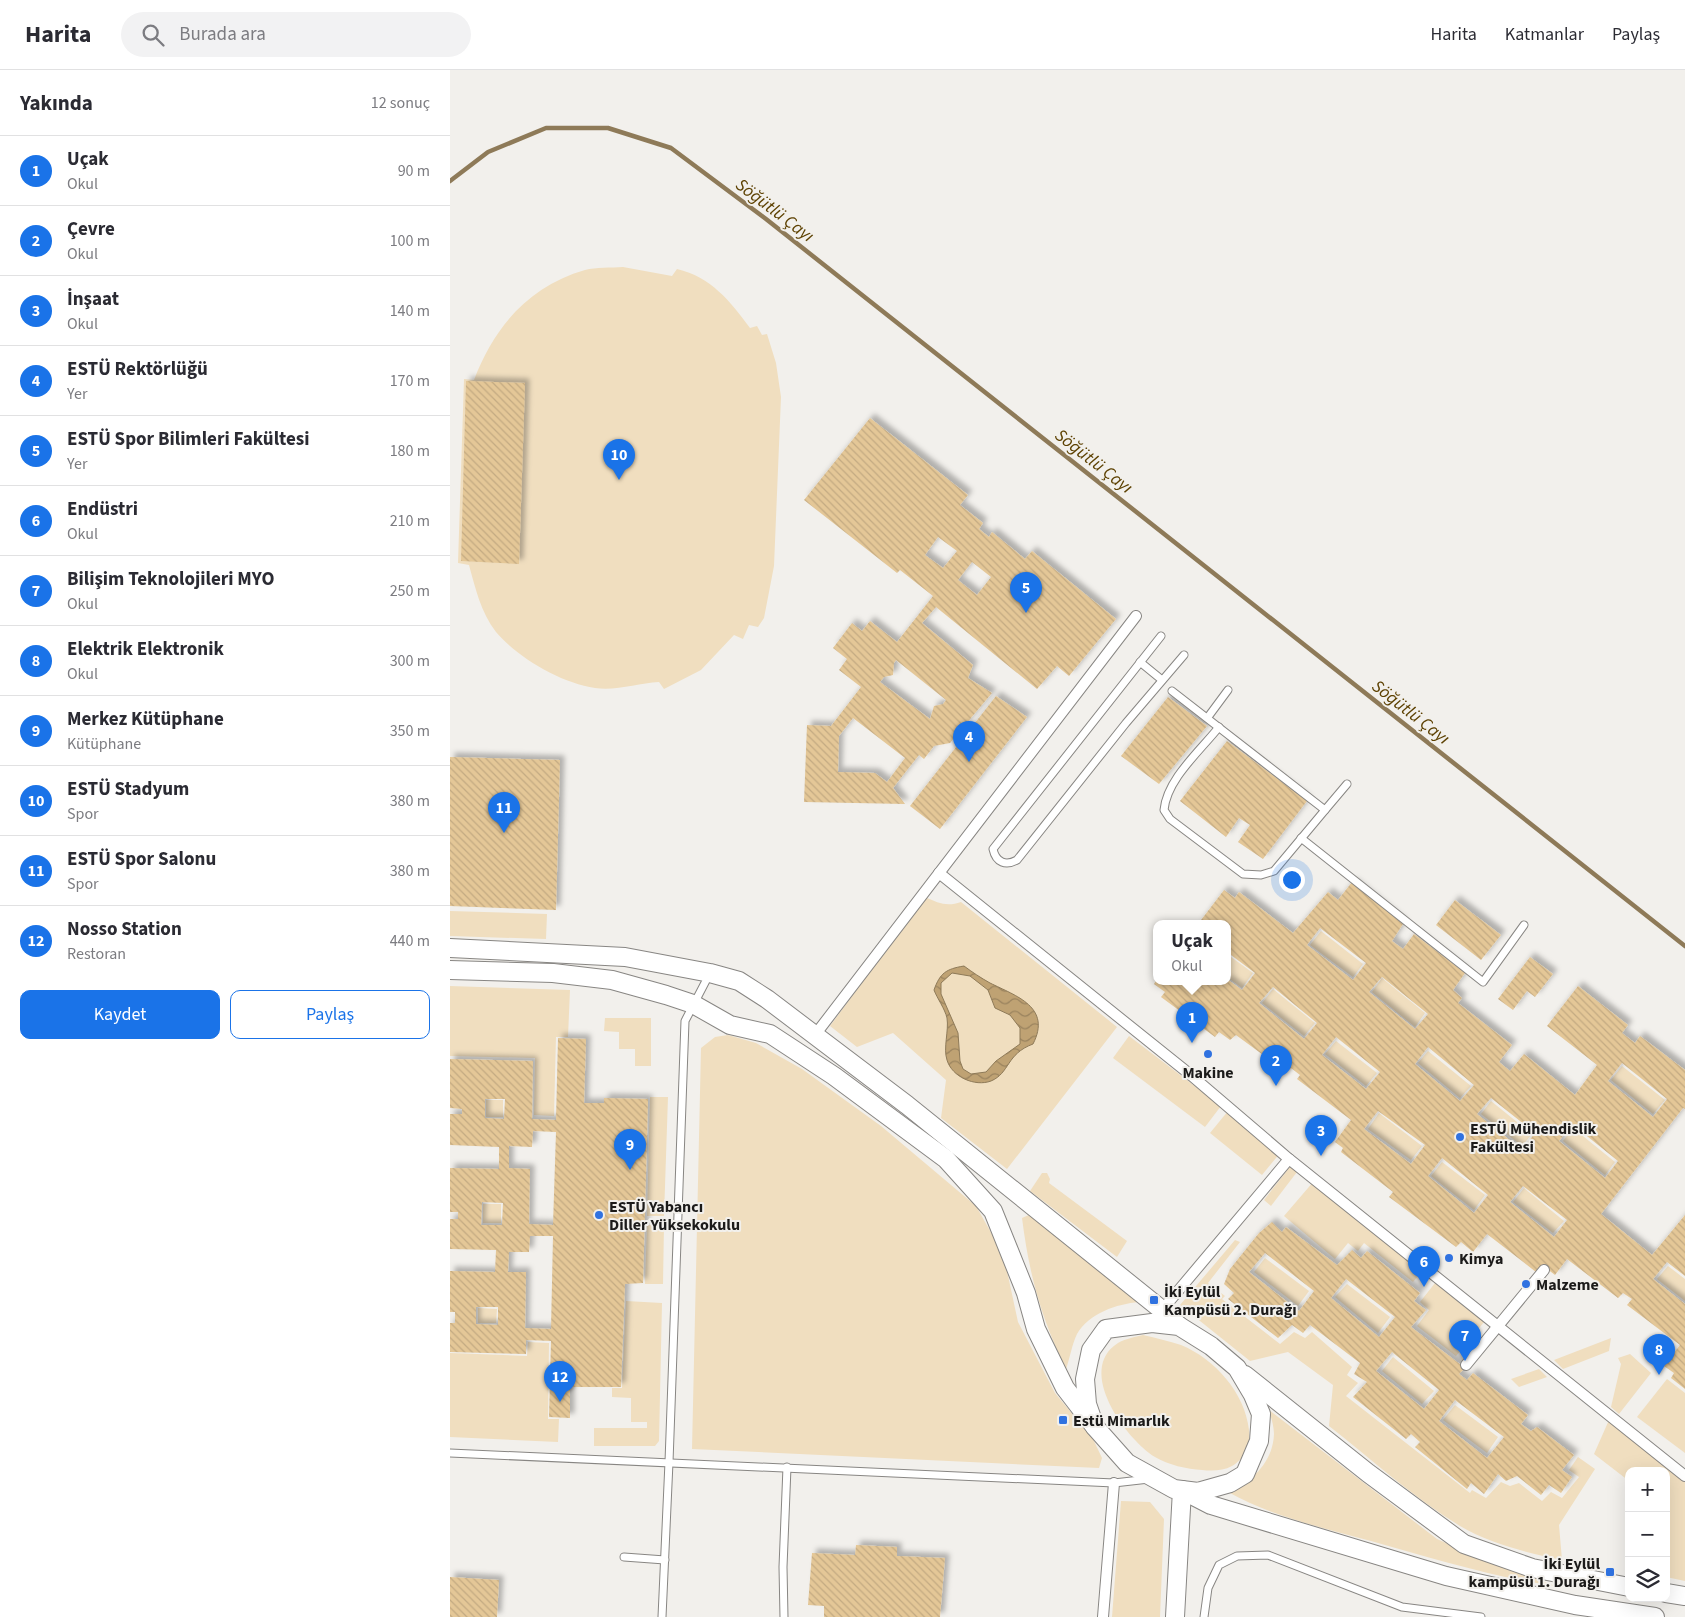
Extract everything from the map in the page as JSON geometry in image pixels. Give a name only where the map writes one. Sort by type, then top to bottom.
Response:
[{"type":"street","points":[[815,1035],[1136,616]]},
{"type":"street","points":[[939,873],[1192,1076],[1289,1159],[1685,1476]]},
{"type":"street","points":[[450,948],[625,956],[710,972],[739,981],[768,998],[914,1111],[1162,1310],[1179,1326],[1211,1346],[1368,1473],[1464,1544],[1532,1568],[1625,1586]]},
{"type":"street","points":[[450,970],[553,973],[612,980],[693,1004],[730,1025],[770,1034],[834,1076],[946,1159],[993,1211],[1026,1292],[1036,1329],[1065,1388],[1095,1427],[1127,1463],[1174,1489],[1198,1492],[1230,1483],[1245,1474],[1259,1441],[1261,1414],[1253,1395],[1237,1368]]},
{"type":"street","points":[[1162,1310],[1289,1159]]},
{"type":"street","points":[[1466,1365],[1544,1270]]},
{"type":"street","points":[[1095,1427],[1087,1404],[1086,1378],[1091,1350],[1106,1329],[1152,1323],[1179,1326]]},
{"type":"street","points":[[1104,1617],[1114,1483]]},
{"type":"street","points":[[1175,1617],[1182,1490]]},
{"type":"street","points":[[1182,1490],[1210,1505],[1446,1576],[1575,1605],[1655,1617]]},
{"type":"street","points":[[1670,1594],[1685,1596]]},
{"type":"lane","points":[[1161,636],[993,849],[994,857],[1000,862],[1010,864],[1017,860],[1184,655]]},
{"type":"lane","points":[[1140,662],[1162,680]]},
{"type":"lane","points":[[1208,717],[1228,690]]},
{"type":"lane","points":[[1172,691],[1208,717],[1325,810]]},
{"type":"lane","points":[[1219,727],[1179,775],[1165,797],[1164,810],[1170,819],[1243,874],[1260,875],[1274,871],[1347,784]]},
{"type":"lane","points":[[1301,838],[1482,982],[1524,925]]},
{"type":"lane","points":[[662,1617],[670,1462],[685,1021],[710,972]]},
{"type":"lane","points":[[450,1453],[1114,1483],[1155,1478]]},
{"type":"lane","points":[[784,1617],[783,1566],[787,1467]]},
{"type":"lane","points":[[1204,1617],[1208,1588],[1219,1565],[1237,1556],[1268,1555],[1402,1607],[1481,1617]]},
{"type":"lane","points":[[624,1557],[664,1560]]},
{"type":"shaded area","points":[[623,267],[672,276],[677,269],[700,278],[719,291],[750,328],[757,326],[762,335],[767,334],[776,363],[781,397],[774,566],[764,618],[758,627],[749,625],[743,639],[734,635],[701,670],[664,689],[659,682],[619,688],[595,688],[568,681],[541,668],[516,651],[496,632],[482,608],[469,565],[458,563],[464,379],[474,380],[482,361],[503,326],[516,311],[547,286],[585,270]]},
{"type":"shaded area","points":[[925,897],[943,904],[961,902],[1117,1027],[1007,1169],[941,1118],[946,1080],[893,1033],[857,1047],[830,1026]]},
{"type":"shaded area","points":[[450,911],[547,914],[546,939],[450,936]]},
{"type":"shaded area","points":[[1321,931],[1363,964],[1353,977],[1310,945]]},
{"type":"shaded area","points":[[1231,957],[1253,973],[1242,988],[1231,980]]},
{"type":"shaded area","points":[[1382,978],[1425,1013],[1415,1027],[1372,992]]},
{"type":"shaded area","points":[[450,986],[570,990],[568,1037],[556,1037],[554,1116],[534,1115],[535,1058],[450,1056]]},
{"type":"shaded area","points":[[1273,989],[1315,1023],[1304,1036],[1262,1003]]},
{"type":"shaded area","points":[[605,1018],[651,1018],[651,1066],[635,1066],[635,1049],[619,1049],[619,1032],[604,1031]]},
{"type":"shaded area","points":[[728,1035],[756,1043],[802,1069],[881,1126],[976,1206],[993,1236],[1007,1271],[1018,1322],[1055,1393],[1093,1439],[1102,1458],[1099,1468],[692,1449],[701,1048],[715,1037]]},
{"type":"shaded area","points":[[1129,1036],[1221,1106],[1205,1127],[1113,1058]]},
{"type":"shaded area","points":[[1336,1041],[1377,1073],[1366,1086],[1325,1054]]},
{"type":"shaded area","points":[[1428,1051],[1471,1086],[1460,1098],[1418,1063]]},
{"type":"shaded area","points":[[1622,1066],[1665,1100],[1653,1114],[1611,1080]]},
{"type":"shaded area","points":[[650,1097],[668,1097],[664,1216],[647,1216]]},
{"type":"shaded area","points":[[486,1100],[503,1100],[503,1117],[486,1117]]},
{"type":"shaded area","points":[[1491,1101],[1532,1134],[1522,1146],[1481,1114]]},
{"type":"shaded area","points":[[1228,1111],[1280,1153],[1262,1175],[1210,1133]]},
{"type":"shaded area","points":[[1379,1113],[1422,1146],[1411,1160],[1368,1129]]},
{"type":"shaded area","points":[[1573,1128],[1615,1162],[1605,1175],[1563,1141]]},
{"type":"shaded area","points":[[1442,1162],[1485,1195],[1474,1210],[1431,1176]]},
{"type":"shaded area","points":[[1293,1163],[1300,1168],[1271,1206],[1264,1200]]},
{"type":"shaded area","points":[[1042,1173],[1047,1173],[1050,1179],[1049,1183],[1127,1241],[1117,1257],[1030,1191]]},
{"type":"shaded area","points":[[1314,1181],[1426,1267],[1413,1282],[1364,1243],[1358,1251],[1348,1243],[1335,1259],[1284,1216]]},
{"type":"shaded area","points":[[1524,1188],[1564,1221],[1553,1233],[1513,1202]]},
{"type":"shaded area","points":[[483,1204],[501,1204],[501,1223],[483,1223]]},
{"type":"shaded area","points":[[1031,1214],[1139,1302],[1113,1307],[1089,1320],[1077,1334],[1066,1369],[1043,1314],[1032,1277],[1022,1218]]},
{"type":"shaded area","points":[[647,1225],[664,1225],[663,1284],[645,1284]]},
{"type":"shaded area","points":[[1235,1240],[1240,1242],[1208,1283],[1225,1296],[1222,1299],[1280,1344],[1294,1332],[1305,1338],[1312,1332],[1352,1367],[1347,1375],[1358,1383],[1346,1396],[1470,1493],[1472,1490],[1486,1498],[1501,1482],[1510,1486],[1519,1483],[1542,1501],[1551,1492],[1562,1498],[1579,1477],[1569,1470],[1578,1457],[1595,1469],[1559,1525],[1562,1560],[1497,1543],[1460,1526],[1443,1515],[1409,1491],[1329,1426],[1333,1385],[1288,1352],[1250,1361],[1180,1305]]},
{"type":"shaded area","points":[[1265,1258],[1309,1291],[1298,1306],[1254,1272]]},
{"type":"shaded area","points":[[1668,1266],[1685,1279],[1685,1301],[1657,1279]]},
{"type":"shaded area","points":[[1439,1278],[1489,1316],[1456,1356],[1417,1326],[1429,1310],[1420,1302]]},
{"type":"shaded area","points":[[1347,1284],[1390,1317],[1378,1333],[1335,1297]]},
{"type":"shaded area","points":[[626,1301],[662,1303],[659,1441],[655,1446],[594,1446],[594,1428],[647,1428],[647,1422],[631,1422],[631,1398],[612,1397],[612,1388],[622,1388]]},
{"type":"shaded area","points":[[478,1308],[497,1309],[496,1323],[478,1323]]},
{"type":"shaded area","points":[[1143,1335],[1181,1345],[1194,1351],[1216,1368],[1235,1391],[1246,1416],[1249,1436],[1247,1453],[1234,1465],[1225,1469],[1210,1470],[1184,1468],[1166,1462],[1143,1448],[1119,1420],[1109,1403],[1103,1386],[1102,1370],[1106,1355],[1118,1343]]},
{"type":"shaded area","points":[[1611,1338],[1609,1351],[1563,1369],[1554,1360]]},
{"type":"shaded area","points":[[528,1342],[549,1343],[548,1419],[559,1419],[558,1442],[450,1437],[450,1353],[527,1356]]},
{"type":"shaded area","points":[[1630,1354],[1651,1373],[1619,1414],[1611,1407],[1621,1364],[1618,1358]]},
{"type":"shaded area","points":[[1393,1357],[1434,1391],[1422,1404],[1382,1371]]},
{"type":"shaded area","points":[[1539,1369],[1547,1377],[1519,1387],[1511,1379]]},
{"type":"shaded area","points":[[1667,1379],[1685,1393],[1685,1453],[1637,1417]]},
{"type":"shaded area","points":[[1455,1405],[1498,1437],[1487,1453],[1443,1420]]},
{"type":"shaded area","points":[[1269,1410],[1437,1539],[1477,1557],[1555,1586],[1485,1572],[1316,1526],[1279,1515],[1228,1492],[1253,1477],[1260,1470],[1270,1453],[1274,1434]]},
{"type":"shaded area","points":[[1609,1420],[1669,1467],[1625,1467],[1625,1478],[1594,1454]]},
{"type":"shaded area","points":[[1670,1468],[1685,1480],[1685,1581],[1670,1578]]},
{"type":"shaded area","points":[[1121,1501],[1150,1502],[1164,1519],[1160,1617],[1112,1617]]},
{"type":"water","points":[[964,966],[987,981],[1020,998],[1035,1012],[1038,1021],[1038,1031],[1033,1044],[1018,1053],[997,1078],[985,1083],[978,1083],[959,1076],[947,1060],[947,1018],[934,990],[944,973]],"holes":[[[952,973],[970,976],[988,990],[995,1008],[1010,1015],[1020,1028],[1020,1044],[996,1061],[986,1072],[971,1074],[963,1069],[960,1061],[958,1033],[941,994],[941,983]]]},
{"type":"building","points":[[466,381],[525,383],[519,564],[461,561]]},
{"type":"building","points":[[870,418],[968,495],[960,505],[983,523],[979,529],[989,537],[992,532],[1025,559],[1032,551],[1116,619],[1069,676],[1057,666],[1037,689],[936,607],[922,623],[973,665],[968,678],[992,693],[950,743],[934,746],[924,759],[919,755],[893,788],[905,804],[804,802],[807,725],[831,726],[861,687],[839,670],[847,659],[833,648],[852,623],[862,631],[870,621],[897,642],[933,596],[900,570],[897,573],[804,500]],"holes":[[[938,537],[957,551],[943,568],[925,555]],[[972,562],[991,577],[977,595],[958,580]],[[896,660],[946,700],[943,704],[934,706],[930,719],[880,682],[884,677],[893,675]],[[853,718],[905,758],[887,782],[875,773],[838,772],[839,736]]]},
{"type":"building","points":[[996,696],[1027,717],[940,829],[910,806]]},
{"type":"building","points":[[1168,697],[1207,726],[1159,784],[1121,756]]},
{"type":"building","points":[[1227,741],[1307,801],[1263,859],[1238,842],[1250,825],[1239,818],[1226,837],[1180,801]]},
{"type":"building","points":[[450,757],[560,760],[556,910],[450,906]]},
{"type":"building","name":"ESTÜ Mühendislik Fakültesi","points":[[1352,882],[1403,924],[1392,941],[1403,949],[1414,934],[1465,973],[1453,990],[1462,998],[1458,1003],[1512,1045],[1499,1062],[1510,1071],[1524,1054],[1575,1095],[1597,1065],[1547,1026],[1578,986],[1628,1025],[1622,1033],[1635,1043],[1640,1036],[1685,1070],[1685,1109],[1683,1108],[1601,1214],[1652,1255],[1685,1215],[1685,1276],[1667,1262],[1653,1279],[1685,1304],[1685,1389],[1671,1378],[1674,1373],[1664,1366],[1680,1345],[1627,1305],[1632,1299],[1623,1293],[1618,1298],[1567,1259],[1555,1275],[1542,1265],[1536,1272],[1487,1234],[1473,1252],[1461,1242],[1456,1247],[1389,1197],[1393,1192],[1341,1152],[1343,1148],[1335,1142],[1351,1120],[1297,1079],[1300,1075],[1291,1068],[1286,1072],[1236,1035],[1230,1040],[1219,1032],[1215,1037],[1161,997],[1165,992],[1155,985],[1231,985],[1231,982],[1242,990],[1255,973],[1231,955],[1231,920],[1201,920],[1224,890],[1235,898],[1239,892],[1293,933],[1328,892],[1338,900]],"holes":[[[1320,928],[1366,963],[1353,980],[1307,945]],[[1382,977],[1428,1014],[1415,1029],[1369,992]],[[1273,987],[1317,1023],[1304,1039],[1259,1003]],[[1336,1037],[1380,1072],[1366,1089],[1322,1055]],[[1428,1047],[1474,1085],[1460,1101],[1415,1064]],[[1622,1063],[1667,1099],[1653,1117],[1608,1081]],[[1491,1098],[1535,1133],[1522,1150],[1477,1114]],[[1378,1111],[1425,1145],[1411,1164],[1364,1129]],[[1572,1124],[1618,1161],[1605,1178],[1559,1141]],[[1442,1158],[1488,1195],[1474,1213],[1428,1176]],[[1523,1186],[1567,1220],[1554,1237],[1510,1202]]]},
{"type":"building","points":[[1455,900],[1501,935],[1481,960],[1436,925]]},
{"type":"building","points":[[1530,957],[1553,974],[1535,997],[1527,991],[1513,1010],[1498,999]]},
{"type":"building","name":"ESTÜ Yabancı Diller Yüksekokulu","points":[[558,1038],[586,1039],[584,1103],[604,1103],[604,1098],[648,1099],[643,1283],[625,1284],[621,1387],[570,1387],[570,1418],[549,1417],[551,1341],[526,1340],[526,1354],[450,1352],[450,1323],[455,1323],[455,1312],[450,1312],[450,1271],[495,1272],[496,1250],[450,1249],[450,1219],[458,1219],[458,1212],[450,1212],[450,1168],[499,1169],[499,1147],[450,1145],[450,1114],[462,1114],[462,1109],[450,1108],[450,1059],[533,1061],[532,1119],[556,1120]],"holes":[[[485,1099],[505,1099],[504,1119],[485,1118]],[[533,1131],[556,1132],[553,1225],[529,1224],[530,1169],[509,1168],[509,1146],[532,1147]],[[482,1202],[503,1203],[502,1225],[481,1225]],[[530,1236],[553,1236],[551,1329],[525,1328],[526,1272],[508,1272],[509,1252],[529,1252]],[[476,1307],[498,1307],[498,1325],[476,1324]]]},
{"type":"building","points":[[1272,1222],[1282,1232],[1286,1227],[1337,1265],[1352,1250],[1361,1258],[1367,1251],[1420,1293],[1414,1301],[1426,1310],[1411,1327],[1465,1368],[1459,1374],[1467,1380],[1473,1373],[1528,1415],[1521,1424],[1531,1431],[1537,1427],[1574,1455],[1562,1470],[1572,1477],[1561,1493],[1549,1485],[1541,1495],[1517,1476],[1506,1481],[1498,1474],[1484,1494],[1471,1483],[1467,1489],[1415,1447],[1420,1442],[1411,1434],[1406,1439],[1353,1397],[1367,1382],[1354,1374],[1360,1363],[1310,1325],[1303,1333],[1292,1325],[1278,1338],[1228,1299],[1234,1293],[1224,1284],[1230,1269],[1259,1233]],"holes":[[[1265,1253],[1314,1291],[1299,1311],[1249,1272]],[[1346,1279],[1395,1317],[1379,1337],[1331,1298]],[[1392,1352],[1439,1390],[1424,1409],[1376,1371]],[[1455,1400],[1504,1437],[1487,1458],[1439,1421]]]},
{"type":"building","points":[[856,1545],[897,1547],[897,1556],[945,1558],[940,1617],[824,1617],[824,1606],[808,1605],[812,1553],[855,1555]]},
{"type":"building","points":[[450,1577],[499,1580],[497,1617],[450,1617]]},
{"type":"waterway","name":"Söğütlü Çayı","points":[[450,181],[488,152],[546,128],[608,128],[671,148],[766,219],[1685,946]]},
{"type":"place","name":"ESTÜ Stadyum","points":[[619,480]]},
{"type":"place","name":"ESTÜ Spor Bilimleri Fakültesi","points":[[1026,613]]},
{"type":"place","name":"ESTÜ Rektörlüğü","points":[[969,762]]},
{"type":"place","name":"ESTÜ Spor Salonu","points":[[504,833]]},
{"type":"place","name":"Uçak","points":[[1192,1043]]},
{"type":"place","name":"Makine","points":[[1208,1054]]},
{"type":"place","name":"Çevre","points":[[1276,1086]]},
{"type":"place","name":"ESTÜ Mühendislik Fakültesi","points":[[1460,1137]]},
{"type":"place","name":"İnşaat","points":[[1321,1156]]},
{"type":"place","name":"Merkez Kütüphane","points":[[630,1170]]},
{"type":"place","name":"ESTÜ Yabancı Diller Yüksekokulu","points":[[599,1215]]},
{"type":"place","name":"Kimya","points":[[1449,1258]]},
{"type":"place","name":"Malzeme","points":[[1526,1284]]},
{"type":"place","name":"Endüstri","points":[[1424,1287]]},
{"type":"place","name":"İki Eylül Kampüsü 2. Durağı","points":[[1154,1300]]},
{"type":"place","name":"Bilişim Teknolojileri MYO","points":[[1465,1361]]},
{"type":"place","name":"Elektrik Elektronik","points":[[1659,1375]]},
{"type":"place","name":"Nosso Station","points":[[560,1402]]},
{"type":"place","name":"Estü Mimarlık","points":[[1063,1420]]},
{"type":"place","name":"İki Eylül kampüsü 1. Durağı","points":[[1610,1572]]}]
